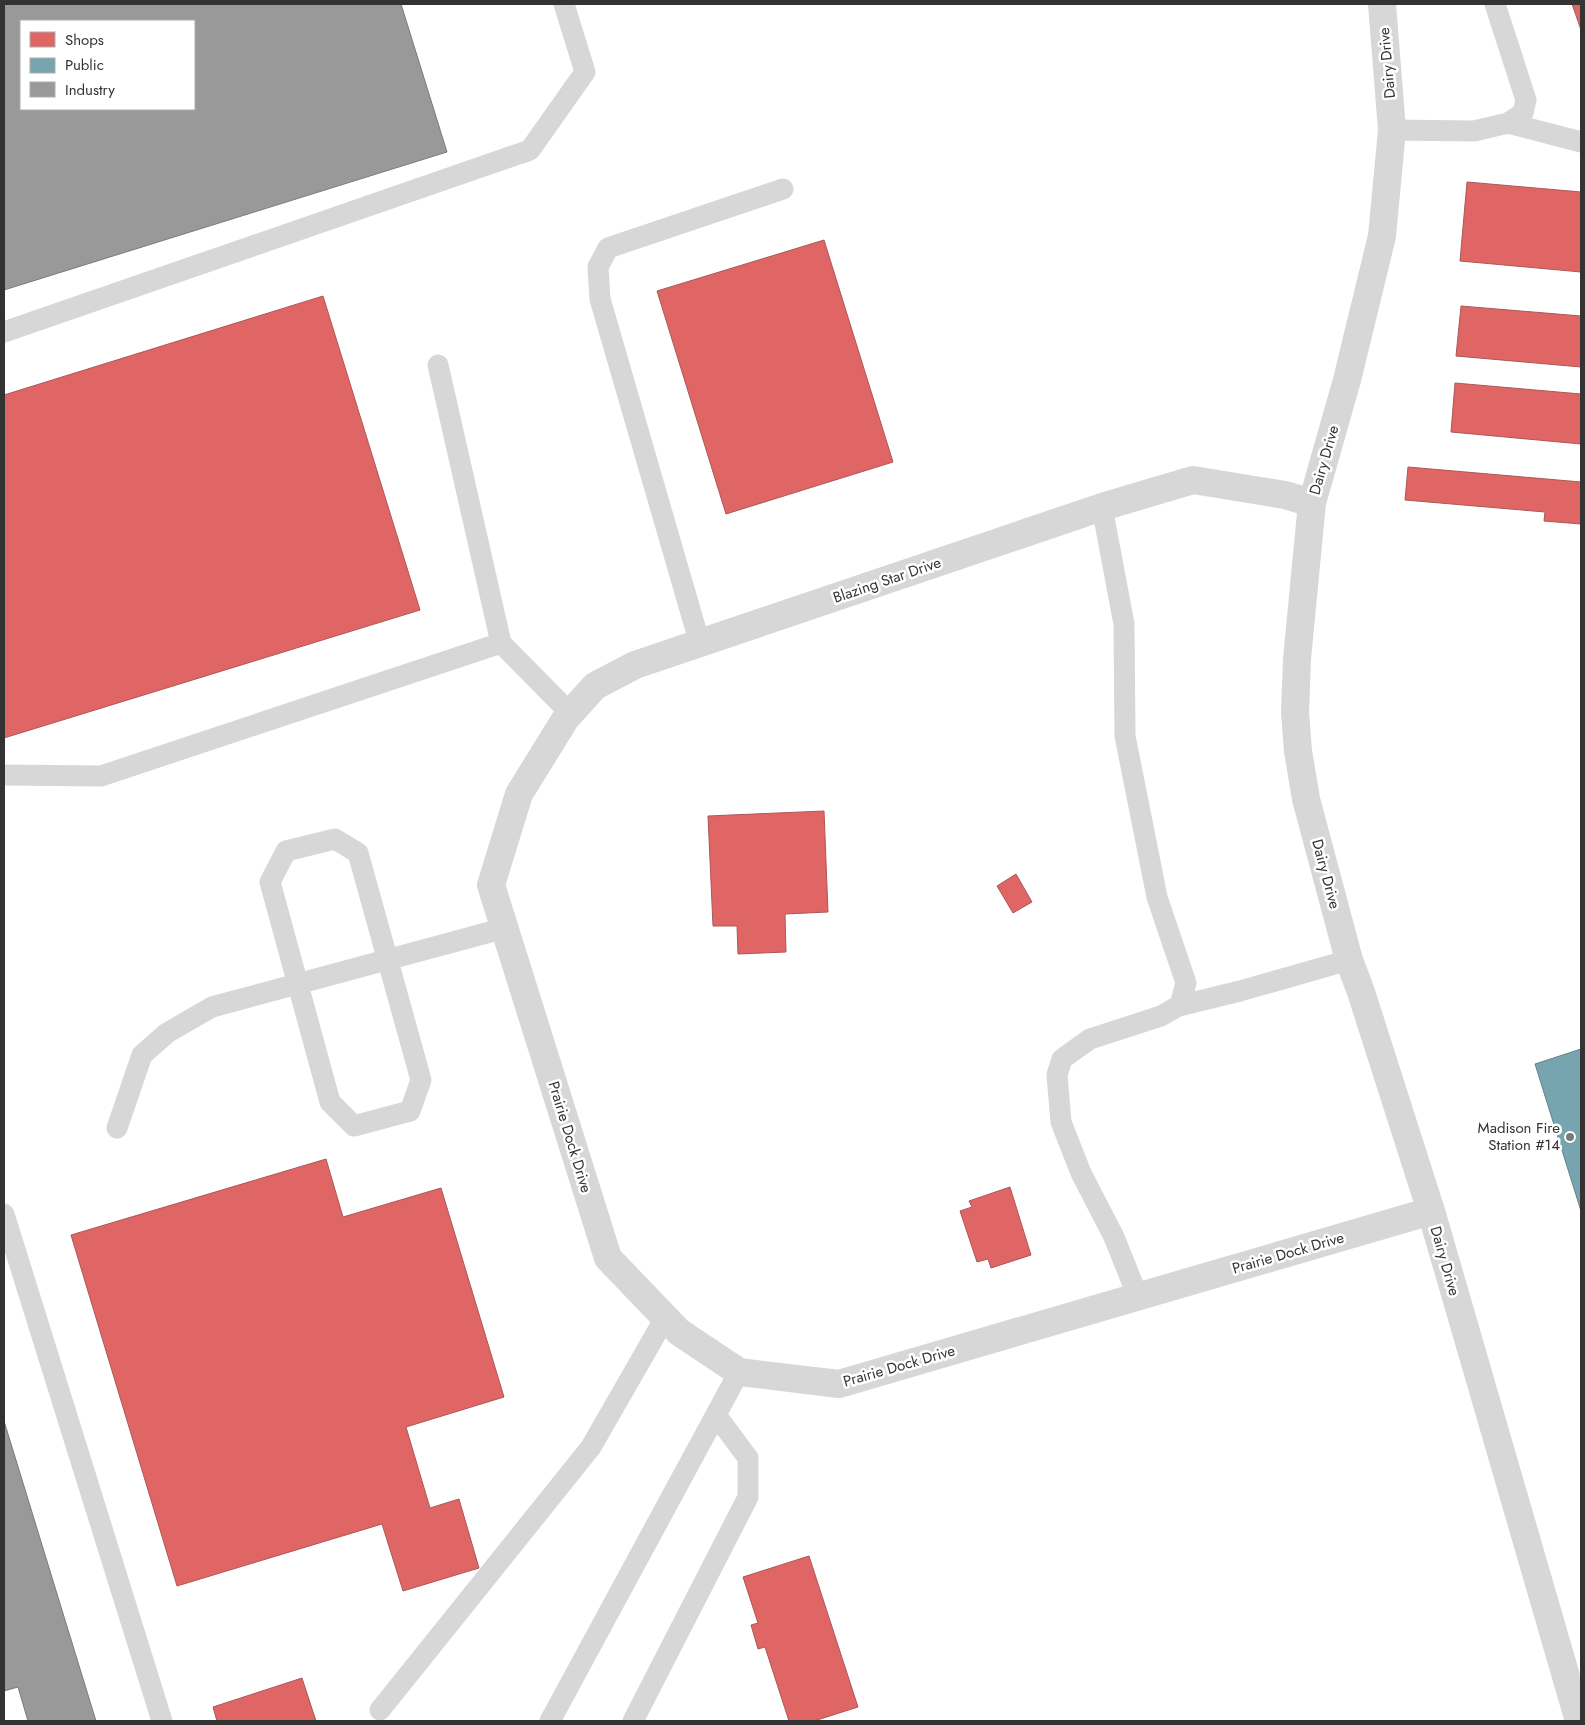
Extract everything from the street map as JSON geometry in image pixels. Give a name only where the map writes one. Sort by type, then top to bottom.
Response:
[{"type":"street","name":"Dairy Drive","points":[[1382,4],[1392,130],[1382,236],[1347,380],[1312,503],[1297,659],[1295,712],[1298,751],[1306,799],[1349,960],[1431,1210],[1579,1721]]},
{"type":"street","name":"Blazing Star Drive","points":[[519,794],[570,713],[596,686],[635,665],[1102,507],[1194,480],[1285,496],[1312,503]]},
{"type":"street","name":"Prairie Dock Drive","points":[[519,794],[492,885],[608,1258],[679,1332],[739,1372],[839,1384],[1431,1210]]},
{"type":"lane","points":[[4,332],[530,150],[585,72],[564,4]]},
{"type":"lane","points":[[1392,130],[1474,131],[1508,123],[1523,113],[1526,100],[1495,4]]},
{"type":"lane","points":[[1508,123],[1581,142]]},
{"type":"lane","points":[[700,644],[600,299],[598,267],[608,248],[784,189]]},
{"type":"lane","points":[[438,366],[500,643],[570,713]]},
{"type":"lane","points":[[1102,507],[1124,624],[1125,736],[1157,897],[1186,983],[1179,1006]]},
{"type":"lane","points":[[4,775],[101,776],[500,643]]},
{"type":"lane","points":[[336,839],[358,853],[388,960],[421,1080],[410,1110],[354,1126],[330,1102],[270,882],[286,851],[336,839]]},
{"type":"lane","points":[[117,1128],[142,1054],[167,1033],[212,1007],[505,928]]},
{"type":"lane","points":[[1138,1297],[1114,1237],[1080,1173],[1062,1122],[1056,1075],[1062,1059],[1090,1038],[1160,1016],[1179,1006],[1349,960]]},
{"type":"lane","points":[[4,1214],[162,1721]]},
{"type":"lane","points":[[380,1710],[591,1447],[665,1318]]},
{"type":"lane","points":[[550,1721],[739,1372]]},
{"type":"lane","points":[[633,1721],[748,1496],[748,1458],[716,1414]]},
{"type":"building: Shops","points":[[1572,4],[1581,4],[1581,30]]},
{"type":"building: Shops","points":[[1467,182],[1581,192],[1581,272],[1460,261]]},
{"type":"building: Shops","points":[[824,240],[893,462],[726,514],[657,291]]},
{"type":"building: Shops","points":[[323,296],[420,610],[4,738],[4,395]]},
{"type":"building: Shops","points":[[1461,306],[1581,316],[1581,367],[1456,356]]},
{"type":"building: Shops","points":[[1455,383],[1581,394],[1581,444],[1451,432]]},
{"type":"building: Shops","points":[[1408,467],[1581,482],[1581,524],[1544,521],[1545,512],[1405,500]]},
{"type":"building: Shops","points":[[824,811],[828,912],[785,914],[786,952],[738,954],[737,926],[713,926],[708,816]]},
{"type":"building: Shops","points":[[1016,874],[1032,902],[1013,913],[997,886]]},
{"type":"building: Shops","points":[[326,1159],[343,1217],[441,1188],[504,1397],[406,1427],[430,1508],[459,1499],[479,1568],[403,1591],[382,1524],[177,1586],[71,1235]]},
{"type":"building: Shops","points":[[1010,1187],[1031,1255],[991,1268],[988,1259],[977,1262],[960,1211],[972,1207],[969,1201]]},
{"type":"building: Shops","points":[[809,1556],[858,1707],[814,1721],[789,1721],[765,1647],[758,1649],[751,1625],[758,1623],[743,1577]]},
{"type":"building: Shops","points":[[302,1678],[316,1721],[217,1721],[213,1707]]},
{"type":"building: Public","name":"Madison Fire Station #14","points":[[1581,1049],[1581,1211],[1535,1064]]},
{"type":"building: Industry","points":[[4,4],[401,4],[447,152],[4,290]]},
{"type":"building: Industry","points":[[4,1421],[96,1721],[28,1721],[18,1687],[4,1691]]},
{"type":"place","name":"Madison Fire Station #14","points":[[1570,1137]]}]
